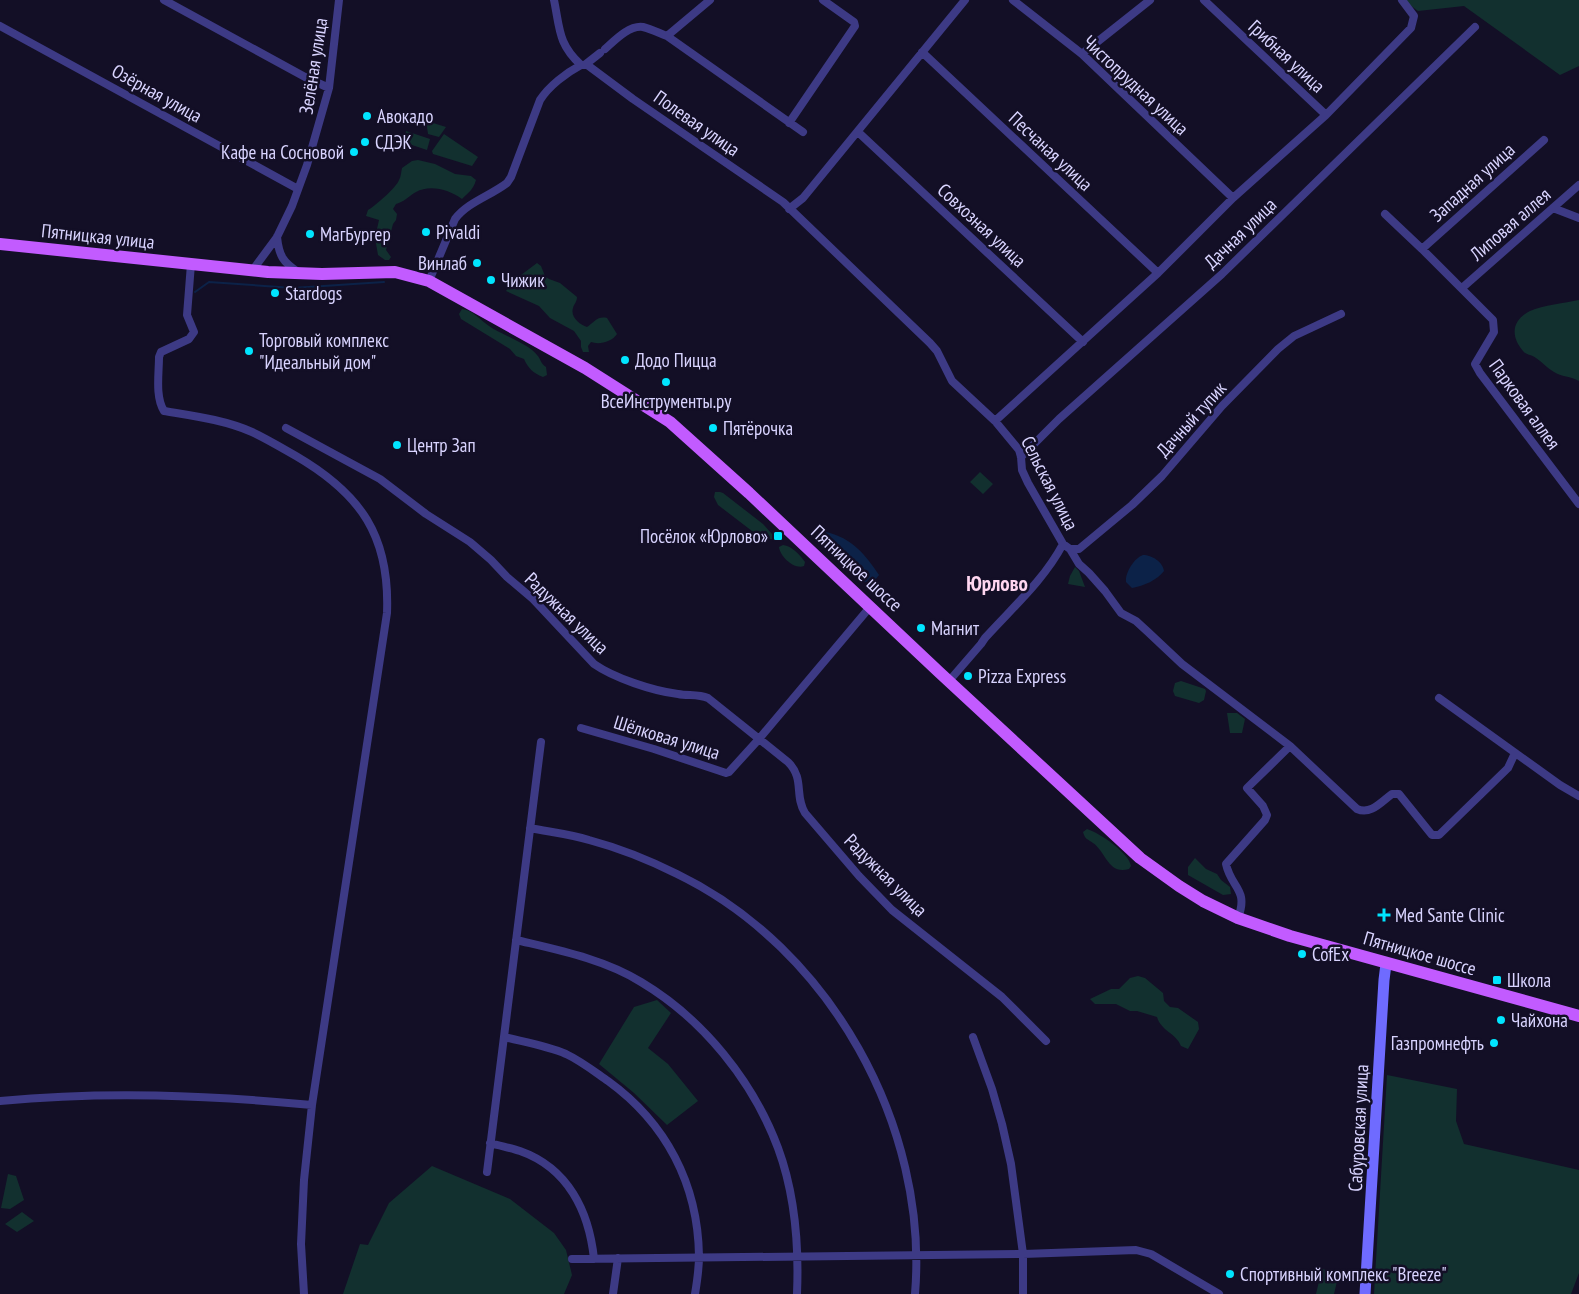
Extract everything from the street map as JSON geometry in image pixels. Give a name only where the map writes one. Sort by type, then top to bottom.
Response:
[{"type":"main road","name":"Пятницкая улица","points":[[0,244],[191,264]]},
{"type":"main road","name":"Пятницкое шоссе","points":[[191,264],[300,274],[395,272],[429,281],[585,368],[670,422],[749,493],[1140,858],[1179,886],[1238,918],[1290,936],[1579,1016]]},
{"type":"street","points":[[164,0],[305,78],[329,88]]},
{"type":"street","name":"Зелёная улица","points":[[252,271],[277,238],[307,165],[329,88],[339,0]]},
{"type":"street","points":[[554,0],[562,43],[573,58],[584,65]]},
{"type":"street","points":[[667,36],[710,0]]},
{"type":"street","points":[[789,123],[855,26],[854,22],[823,0]]},
{"type":"street","points":[[789,209],[804,198],[965,0]]},
{"type":"street","name":"Чистопрудная улица","points":[[1013,0],[1082,54],[1233,198]]},
{"type":"street","points":[[1082,54],[1150,0]]},
{"type":"street","name":"Грибная улица","points":[[1204,0],[1326,115]]},
{"type":"street","points":[[995,421],[1158,273],[1233,198],[1326,115],[1411,28],[1414,16],[1402,0]]},
{"type":"street","name":"Озёрная улица","points":[[0,26],[298,189]]},
{"type":"street","name":"Дачная улица","points":[[1021,457],[1059,419],[1222,274],[1475,26]]},
{"type":"street","points":[[429,281],[455,219],[468,206],[507,183],[511,177],[540,100],[545,92],[573,69],[584,65],[622,34],[633,28],[642,27],[667,36],[803,132]]},
{"type":"street","name":"Песчаная улица","points":[[922,52],[1158,273]]},
{"type":"street","name":"Полевая улица","points":[[584,65],[783,202],[789,209]]},
{"type":"street","name":"Совхозная улица","points":[[858,132],[1083,342]]},
{"type":"street","name":"Западная улица","points":[[1422,248],[1544,140]]},
{"type":"street","name":"Липовая аллея","points":[[1462,288],[1579,185]]},
{"type":"street","points":[[1553,208],[1579,218]]},
{"type":"street","name":"Сельская улица","points":[[789,209],[938,351],[952,381],[995,421],[1019,450],[1022,470],[1028,483],[1066,547],[1122,613],[1142,626],[1182,664],[1290,746],[1357,809],[1362,811],[1371,810],[1392,794],[1399,794],[1432,835],[1439,836],[1508,768],[1515,753]]},
{"type":"street","name":"Парковая аллея","points":[[1384,214],[1422,248],[1493,320],[1494,332],[1475,364],[1579,504]]},
{"type":"street","points":[[277,238],[278,249],[285,262],[300,274]]},
{"type":"street","points":[[191,264],[187,315],[194,332],[189,339],[161,352],[159,357],[159,398],[164,411],[226,423],[253,432],[320,471],[342,489],[357,505],[368,521],[378,542],[384,562],[388,590],[312,1105],[304,1180],[302,1235],[304,1294]]},
{"type":"street","name":"Дачный тупик","points":[[1066,547],[1079,549],[1132,505],[1156,482],[1222,406],[1278,349],[1294,336],[1341,314]]},
{"type":"street","name":"Радужная улица","points":[[286,428],[380,479],[426,514],[470,542],[533,599],[594,664],[605,672],[656,689],[679,694],[701,695],[708,698],[759,739],[794,768],[798,775],[800,804],[805,813],[859,876],[892,910],[1002,998],[1046,1041]]},
{"type":"street","points":[[949,681],[982,644],[984,638],[1066,547]]},
{"type":"street","points":[[759,739],[870,607]]},
{"type":"street","points":[[1439,698],[1560,785],[1579,796]]},
{"type":"street","name":"Шёлковая улица","points":[[581,728],[654,749],[726,773],[732,770],[759,739]]},
{"type":"street","points":[[487,1172],[541,742]]},
{"type":"street","points":[[1238,918],[1242,906],[1242,897],[1227,870],[1226,864],[1265,820],[1267,815],[1263,806],[1247,788],[1290,746]]},
{"type":"street","points":[[530,828],[589,840],[631,854],[679,875],[717,897],[756,924],[792,959],[825,998],[855,1041],[869,1067],[887,1109],[903,1156],[912,1202],[917,1254],[915,1294]]},
{"type":"street","points":[[516,940],[562,951],[603,964],[641,982],[683,1013],[717,1046],[740,1075],[762,1114],[778,1149],[788,1183],[794,1220],[797,1256],[797,1294]]},
{"type":"street","name":"Сабуровская улица","points":[[1365,1294],[1386,964]]},
{"type":"street","points":[[504,1037],[566,1054],[598,1074],[622,1091],[646,1114],[667,1142],[690,1193],[696,1224],[699,1257],[695,1294]]},
{"type":"street","points":[[973,1037],[992,1089],[1011,1164],[1022,1254],[1023,1294]]},
{"type":"street","points":[[0,1100],[147,1094],[230,1098],[312,1105]]},
{"type":"street","points":[[490,1143],[521,1151],[545,1164],[564,1179],[577,1198],[587,1219],[594,1258]]},
{"type":"street","points":[[572,1259],[1022,1254],[1136,1250],[1151,1254],[1219,1294]]},
{"type":"street","points":[[613,1294],[618,1258]]},
{"type":"green space","points":[[1403,0],[1579,0],[1579,66],[1560,75],[1464,6],[1418,11]]},
{"type":"green space","points":[[417,118],[446,127],[439,137],[428,134],[427,127],[422,123],[415,124]]},
{"type":"green space","points":[[406,131],[430,139],[427,150],[403,142]]},
{"type":"green space","points":[[444,134],[478,157],[472,166],[433,154],[432,151]]},
{"type":"green space","points":[[418,160],[435,164],[455,174],[471,176],[476,180],[472,189],[462,199],[440,189],[427,188],[396,204],[393,209],[397,214],[396,220],[393,224],[386,250],[391,257],[389,260],[385,260],[378,255],[375,238],[379,220],[366,216],[368,210],[397,183],[402,168],[412,161]]},
{"type":"green space","points":[[537,263],[541,266],[545,276],[560,283],[577,297],[572,311],[574,317],[581,324],[587,327],[598,319],[607,318],[617,334],[615,337],[605,342],[591,342],[588,346],[589,352],[583,352],[581,341],[574,331],[550,318],[539,306],[506,291],[513,281]]},
{"type":"green space","points":[[1579,300],[1579,381],[1557,374],[1536,358],[1524,352],[1516,340],[1515,329],[1519,319],[1530,311]]},
{"type":"green space","points":[[462,309],[473,313],[486,324],[533,351],[546,367],[547,375],[543,377],[536,374],[529,368],[524,359],[516,356],[510,349],[461,319],[459,314]]},
{"type":"green space","points":[[980,472],[993,484],[983,494],[970,482]]},
{"type":"green space","points":[[715,492],[723,493],[763,524],[772,534],[772,539],[767,539],[752,531],[718,505],[714,497]]},
{"type":"green space","points":[[783,545],[790,547],[798,554],[805,562],[804,566],[800,567],[792,564],[782,555],[779,547]]},
{"type":"green space","points":[[1075,567],[1079,571],[1085,587],[1068,584]]},
{"type":"green space","points":[[1181,681],[1205,689],[1204,700],[1199,703],[1175,696],[1173,691],[1175,683]]},
{"type":"green space","points":[[1227,713],[1237,713],[1245,719],[1242,733],[1230,733]]},
{"type":"green space","points":[[1087,829],[1106,839],[1120,850],[1129,861],[1131,866],[1129,869],[1116,869],[1112,866],[1097,847],[1085,837],[1083,832]]},
{"type":"green space","points":[[1195,858],[1206,869],[1217,874],[1230,887],[1231,894],[1223,895],[1188,875],[1188,867]]},
{"type":"green space","points":[[1138,976],[1145,978],[1163,993],[1164,1001],[1170,1007],[1178,1008],[1198,1022],[1199,1029],[1188,1049],[1181,1046],[1176,1038],[1162,1026],[1157,1017],[1137,1011],[1130,1011],[1116,1004],[1095,1004],[1090,999],[1111,989],[1119,989],[1130,978]]},
{"type":"green space","points":[[657,1000],[671,1013],[648,1048],[668,1064],[698,1101],[667,1125],[634,1093],[599,1064],[634,1007]]},
{"type":"green space","points":[[1387,1075],[1457,1089],[1456,1121],[1464,1144],[1579,1170],[1579,1273],[1571,1294],[1374,1294]]},
{"type":"green space","points":[[432,1166],[510,1199],[554,1233],[566,1250],[572,1275],[564,1294],[343,1294],[360,1244],[368,1245],[389,1203]]},
{"type":"green space","points":[[8,1174],[16,1176],[24,1200],[10,1209],[1,1208]]},
{"type":"green space","points":[[22,1212],[34,1221],[17,1232],[5,1224]]},
{"type":"green space","points":[[1322,1269],[1339,1273],[1334,1294],[1316,1294]]},
{"type":"water","points":[[826,532],[843,538],[857,548],[879,575],[875,580],[865,582],[823,538]]},
{"type":"water","points":[[1143,555],[1150,556],[1156,560],[1162,565],[1164,571],[1150,582],[1132,588],[1126,582],[1127,574],[1133,562]]},
{"type":"waterway","points":[[195,292],[209,282],[293,288],[384,282]]},
{"type":"place","name":"Авокадо","points":[[367,116]]},
{"type":"place","name":"СДЭК","points":[[365,142]]},
{"type":"place","name":"Кафе на Сосновой","points":[[354,152]]},
{"type":"place","name":"Pivaldi","points":[[426,232]]},
{"type":"place","name":"МагБургер","points":[[310,234]]},
{"type":"place","name":"Винлаб","points":[[477,263]]},
{"type":"place","name":"Чижик","points":[[491,280]]},
{"type":"place","name":"Stardogs","points":[[275,293]]},
{"type":"place","name":"Торговый комплекс \"Идеальный дом\"","points":[[249,351]]},
{"type":"place","name":"Додо Пицца","points":[[625,360]]},
{"type":"place","name":"ВсеИнструменты.ру","points":[[666,382]]},
{"type":"place","name":"Пятёрочка","points":[[713,428]]},
{"type":"place","name":"Центр Зап","points":[[397,445]]},
{"type":"place","name":"Посёлок «Юрлово»","points":[[778,536]]},
{"type":"place","name":"Магнит","points":[[921,628]]},
{"type":"place","name":"Pizza Express","points":[[968,676]]},
{"type":"place","name":"Med Sante Clinic","points":[[1384,915]]},
{"type":"place","name":"CofEx","points":[[1302,954]]},
{"type":"place","name":"Школа","points":[[1497,980]]},
{"type":"place","name":"Чайхона","points":[[1501,1020]]},
{"type":"place","name":"Газпромнефть","points":[[1494,1043]]},
{"type":"place","name":"Спортивный комплекс \"Breeze\"","points":[[1230,1274]]},
{"type":"district","name":"Юрлово","points":[[997,584]]}]
